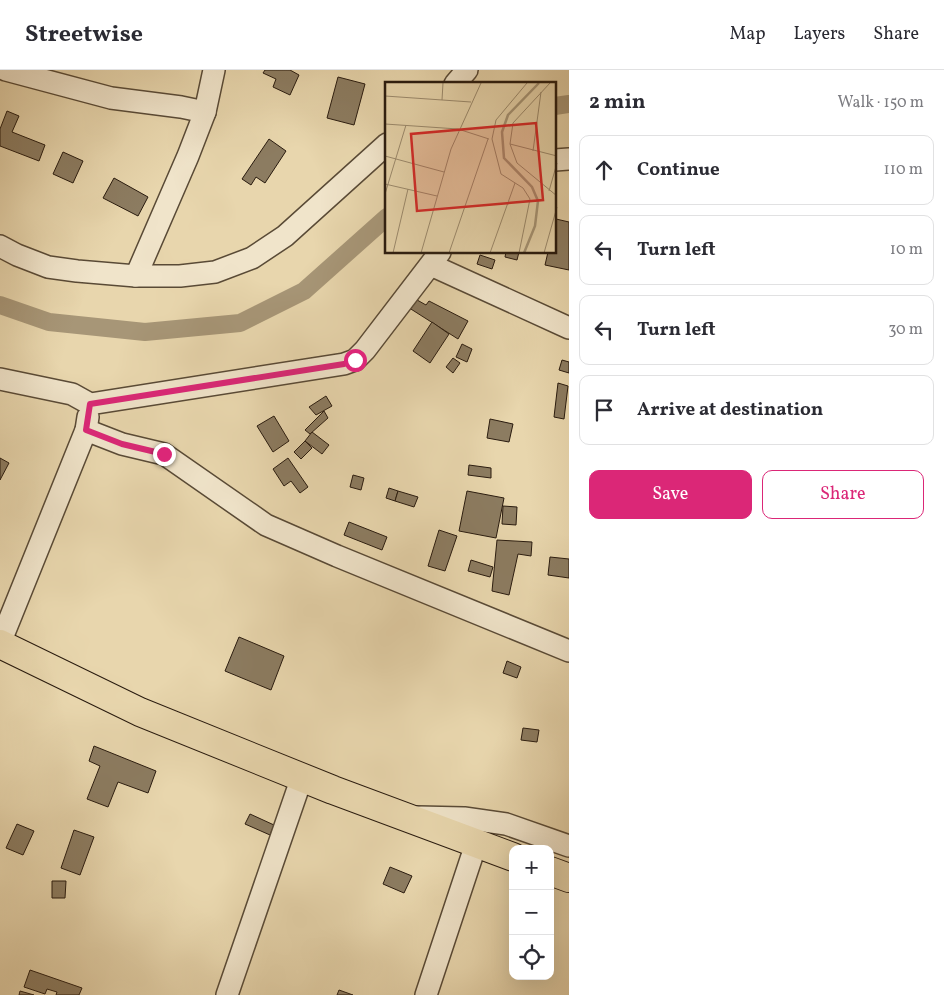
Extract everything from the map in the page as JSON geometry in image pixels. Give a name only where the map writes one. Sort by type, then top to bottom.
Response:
[{"type":"highway","points":[[0,643],[140,712],[302,777],[509,856]]},
{"type":"highway","points":[[554,872],[569,878]]},
{"type":"street","points":[[6,70],[110,98],[205,112]]},
{"type":"street","points":[[136,276],[205,112],[214,70]]},
{"type":"street","points":[[457,82],[467,70]]},
{"type":"street","points":[[0,246],[17,256],[48,267],[136,276],[180,276],[215,272],[252,258],[285,236],[385,145]]},
{"type":"street","points":[[556,160],[569,159]]},
{"type":"street","points":[[0,379],[72,394],[90,404],[344,364],[355,360],[365,350],[436,259],[569,328]]},
{"type":"street","points":[[0,643],[86,430],[90,404]]},
{"type":"street","points":[[86,430],[122,444],[164,454],[266,525],[569,651]]},
{"type":"street","points":[[228,995],[302,777]]},
{"type":"street","points":[[406,817],[464,818],[506,824],[569,846]]},
{"type":"street","points":[[426,995],[476,844]]},
{"type":"building","points":[[265,70],[290,70],[299,75],[290,95],[273,87],[276,79],[263,73]]},
{"type":"building","points":[[338,77],[365,84],[354,125],[327,118]]},
{"type":"building","points":[[7,111],[19,116],[12,132],[45,145],[39,161],[0,146],[0,129]]},
{"type":"building","points":[[269,139],[286,151],[265,183],[256,177],[251,185],[242,179]]},
{"type":"building","points":[[63,152],[83,161],[73,183],[53,174]]},
{"type":"building","points":[[114,178],[148,197],[138,216],[103,198]]},
{"type":"building","points":[[556,219],[569,222],[569,270],[545,265],[548,254],[556,254]]},
{"type":"building","points":[[506,254],[518,254],[517,260],[505,257]]},
{"type":"building","points":[[480,255],[495,260],[492,269],[477,264]]},
{"type":"building","points":[[410,296],[426,305],[429,301],[468,321],[458,339],[403,304]]},
{"type":"building","points":[[432,322],[449,334],[430,363],[413,351]]},
{"type":"building","points":[[462,344],[472,349],[467,362],[456,357]]},
{"type":"building","points":[[453,358],[460,363],[453,373],[446,367]]},
{"type":"building","points":[[562,360],[569,362],[569,373],[559,370]]},
{"type":"building","points":[[558,383],[568,386],[564,419],[554,417]]},
{"type":"building","points":[[326,396],[332,406],[316,415],[309,407]]},
{"type":"building","points":[[324,411],[328,418],[310,434],[305,430]]},
{"type":"building","points":[[274,416],[289,441],[273,452],[257,426]]},
{"type":"building","points":[[490,419],[513,424],[509,442],[487,438]]},
{"type":"building","points":[[312,432],[329,445],[322,454],[305,441]]},
{"type":"building","points":[[305,441],[312,448],[301,459],[294,452]]},
{"type":"building","points":[[0,458],[9,463],[0,480]]},
{"type":"building","points":[[288,458],[308,487],[300,493],[291,481],[284,486],[273,469]]},
{"type":"building","points":[[469,465],[491,468],[491,478],[468,475]]},
{"type":"building","points":[[353,475],[364,478],[361,490],[350,487]]},
{"type":"building","points":[[389,488],[398,491],[395,501],[386,498]]},
{"type":"building","points":[[398,491],[418,497],[414,507],[395,501]]},
{"type":"building","points":[[467,491],[504,498],[496,538],[459,531]]},
{"type":"building","points":[[503,506],[517,507],[516,525],[502,524]]},
{"type":"building","points":[[349,522],[387,537],[382,550],[344,535]]},
{"type":"building","points":[[439,530],[457,536],[445,571],[428,566]]},
{"type":"building","points":[[497,540],[532,542],[531,556],[518,554],[509,595],[492,591]]},
{"type":"building","points":[[550,557],[569,559],[569,578],[548,575]]},
{"type":"building","points":[[471,560],[493,567],[490,577],[468,571]]},
{"type":"building","points":[[239,637],[284,656],[271,690],[225,671]]},
{"type":"building","points":[[507,661],[521,667],[517,678],[503,673]]},
{"type":"building","points":[[523,728],[539,730],[537,742],[521,740]]},
{"type":"building","points":[[94,746],[156,771],[148,793],[118,782],[108,807],[87,799],[100,766],[89,761]]},
{"type":"building","points":[[250,814],[274,825],[270,835],[245,824]]},
{"type":"building","points":[[17,824],[34,831],[23,855],[6,848]]},
{"type":"building","points":[[74,830],[94,837],[80,875],[61,868]]},
{"type":"building","points":[[390,867],[412,876],[404,893],[383,884]]},
{"type":"building","points":[[52,881],[66,881],[65,898],[52,898]]},
{"type":"building","points":[[30,970],[82,988],[79,995],[56,995],[57,992],[47,989],[45,994],[24,987]]},
{"type":"building","points":[[339,990],[353,995],[337,995]]},
{"type":"building","points":[[20,991],[34,995],[19,995]]},
{"type":"waterway","points":[[556,106],[569,104]]},
{"type":"waterway","points":[[0,305],[49,322],[145,332],[240,323],[304,291],[385,219]]},
{"type":"route","points":[[164,454],[122,444],[86,430],[90,404],[344,364],[355,360]]}]
